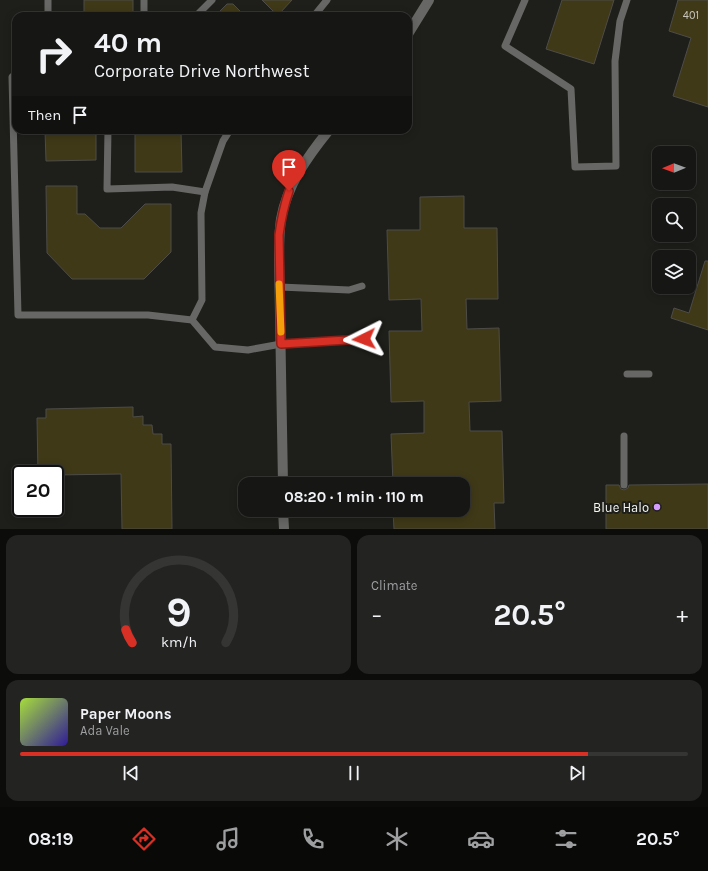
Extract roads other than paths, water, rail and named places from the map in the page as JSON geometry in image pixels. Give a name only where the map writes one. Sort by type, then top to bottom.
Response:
[{"type":"street","points":[[412,28],[429,0]]},
{"type":"street","points":[[283,477],[279,235],[281,218],[293,182],[313,150],[326,134]]},
{"type":"street","points":[[284,517],[284,529]]},
{"type":"lane","points":[[48,0],[48,12]]},
{"type":"lane","points":[[144,0],[144,12]]},
{"type":"lane","points":[[200,12],[212,0]]},
{"type":"lane","points":[[317,12],[326,0]]},
{"type":"lane","points":[[525,0],[505,46],[571,89],[575,167],[616,166],[615,61],[620,21],[627,0]]},
{"type":"lane","points":[[13,134],[18,315],[148,315],[192,320],[216,347],[248,350],[281,344],[364,339]]},
{"type":"lane","points":[[108,134],[107,189],[172,187],[206,192]]},
{"type":"lane","points":[[192,320],[202,300],[201,213],[206,192],[223,141],[227,134]]},
{"type":"lane","points":[[280,287],[349,290],[362,286]]},
{"type":"lane","points":[[627,374],[649,374]]},
{"type":"lane","points":[[624,436],[624,485]]},
{"type":"place","name":"Blue Halo","points":[[657,507]]}]
